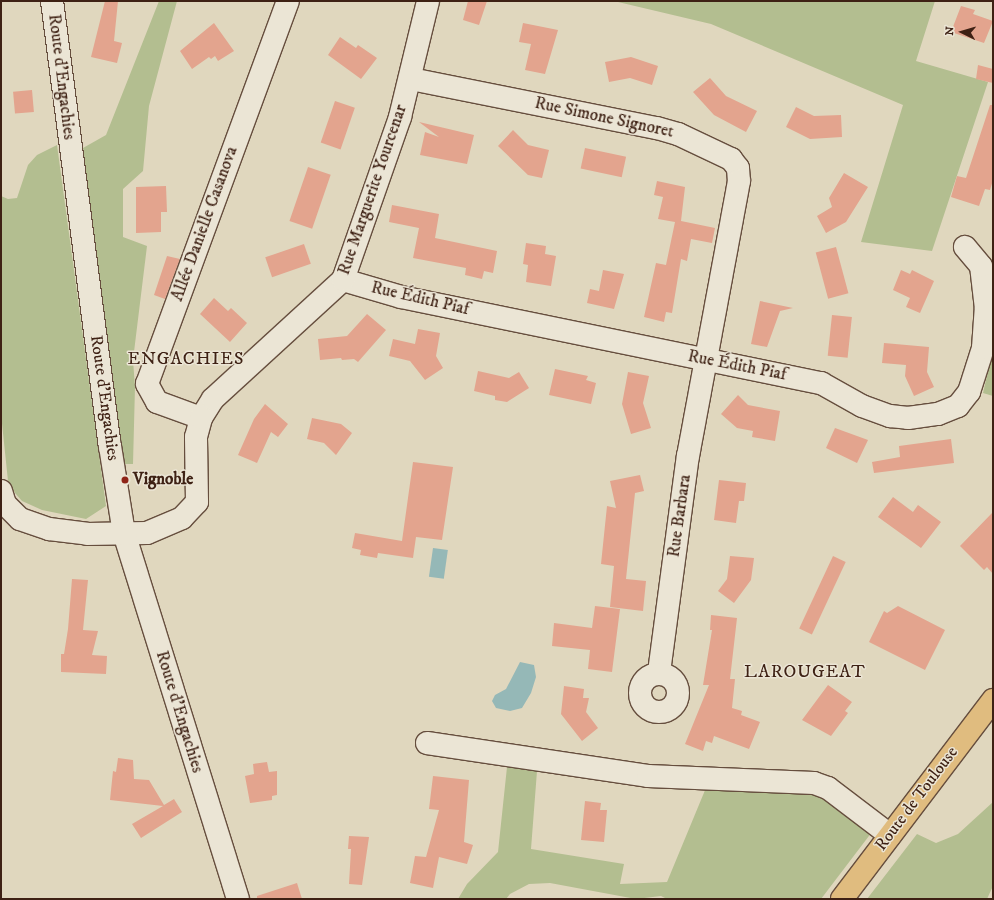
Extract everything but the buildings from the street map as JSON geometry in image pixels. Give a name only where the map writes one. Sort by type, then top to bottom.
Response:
[{"type":"main road","name":"Route de Toulouse","points":[[842,899],[993,700]]},
{"type":"street","name":"Route d'Engachies","points":[[52,1],[108,438],[124,533],[238,899]]},
{"type":"street","name":"Allée Danielle Casanova","points":[[201,418],[157,402],[146,384],[288,1]]},
{"type":"street","name":"Rue Marguerite Yourcenar","points":[[1,491],[5,504],[20,519],[49,529],[87,534],[147,533],[182,518],[196,502],[198,476],[195,451],[201,418],[213,399],[343,280],[411,79],[428,1]]},
{"type":"street","name":"Rue Simone Signoret","points":[[411,79],[657,128],[678,134],[731,159],[738,168],[739,181],[705,360]]},
{"type":"street","name":"Rue Édith Piaf","points":[[343,280],[401,297],[821,383],[862,406],[890,416],[908,418],[938,414],[958,406],[969,392],[983,348],[986,327],[981,266],[965,246]]},
{"type":"street","name":"Rue Barbara","points":[[659,673],[688,455],[705,360]]},
{"type":"street","points":[[427,743],[648,776],[814,783],[828,788],[890,835]]},
{"type":"green space","points":[[159,1],[177,1],[149,106],[143,171],[123,189],[123,237],[147,246],[133,360],[135,387],[133,464],[125,464],[117,458],[83,148],[106,135]]},
{"type":"green space","points":[[935,1],[916,61],[988,82],[932,251],[861,242],[903,105],[711,24],[618,2]]},
{"type":"green space","points":[[57,145],[106,506],[86,519],[42,510],[22,501],[15,493],[8,481],[1,414],[1,196],[8,199],[17,198],[28,165],[37,155]]},
{"type":"green space","points":[[993,350],[993,396],[983,393]]},
{"type":"green space","points":[[507,767],[537,771],[531,849],[624,864],[620,884],[667,882],[708,783],[816,790],[875,828],[821,899],[667,899],[661,896],[636,899],[550,883],[529,884],[510,894],[506,899],[458,899],[467,884],[498,852]]},
{"type":"green space","points":[[993,802],[993,886],[987,899],[867,899],[917,834],[936,843],[958,834]]},
{"type":"water","points":[[433,548],[448,550],[444,579],[429,577]]},
{"type":"water","points":[[520,662],[534,665],[536,677],[531,693],[522,708],[510,711],[496,708],[492,701],[495,695],[506,689]]},
{"type":"place","name":"Vignoble","points":[[125,480]]},
{"type":"district","name":"ENGACHIES","points":[[186,359]]},
{"type":"district","name":"LAROUGEAT","points":[[805,672]]}]
